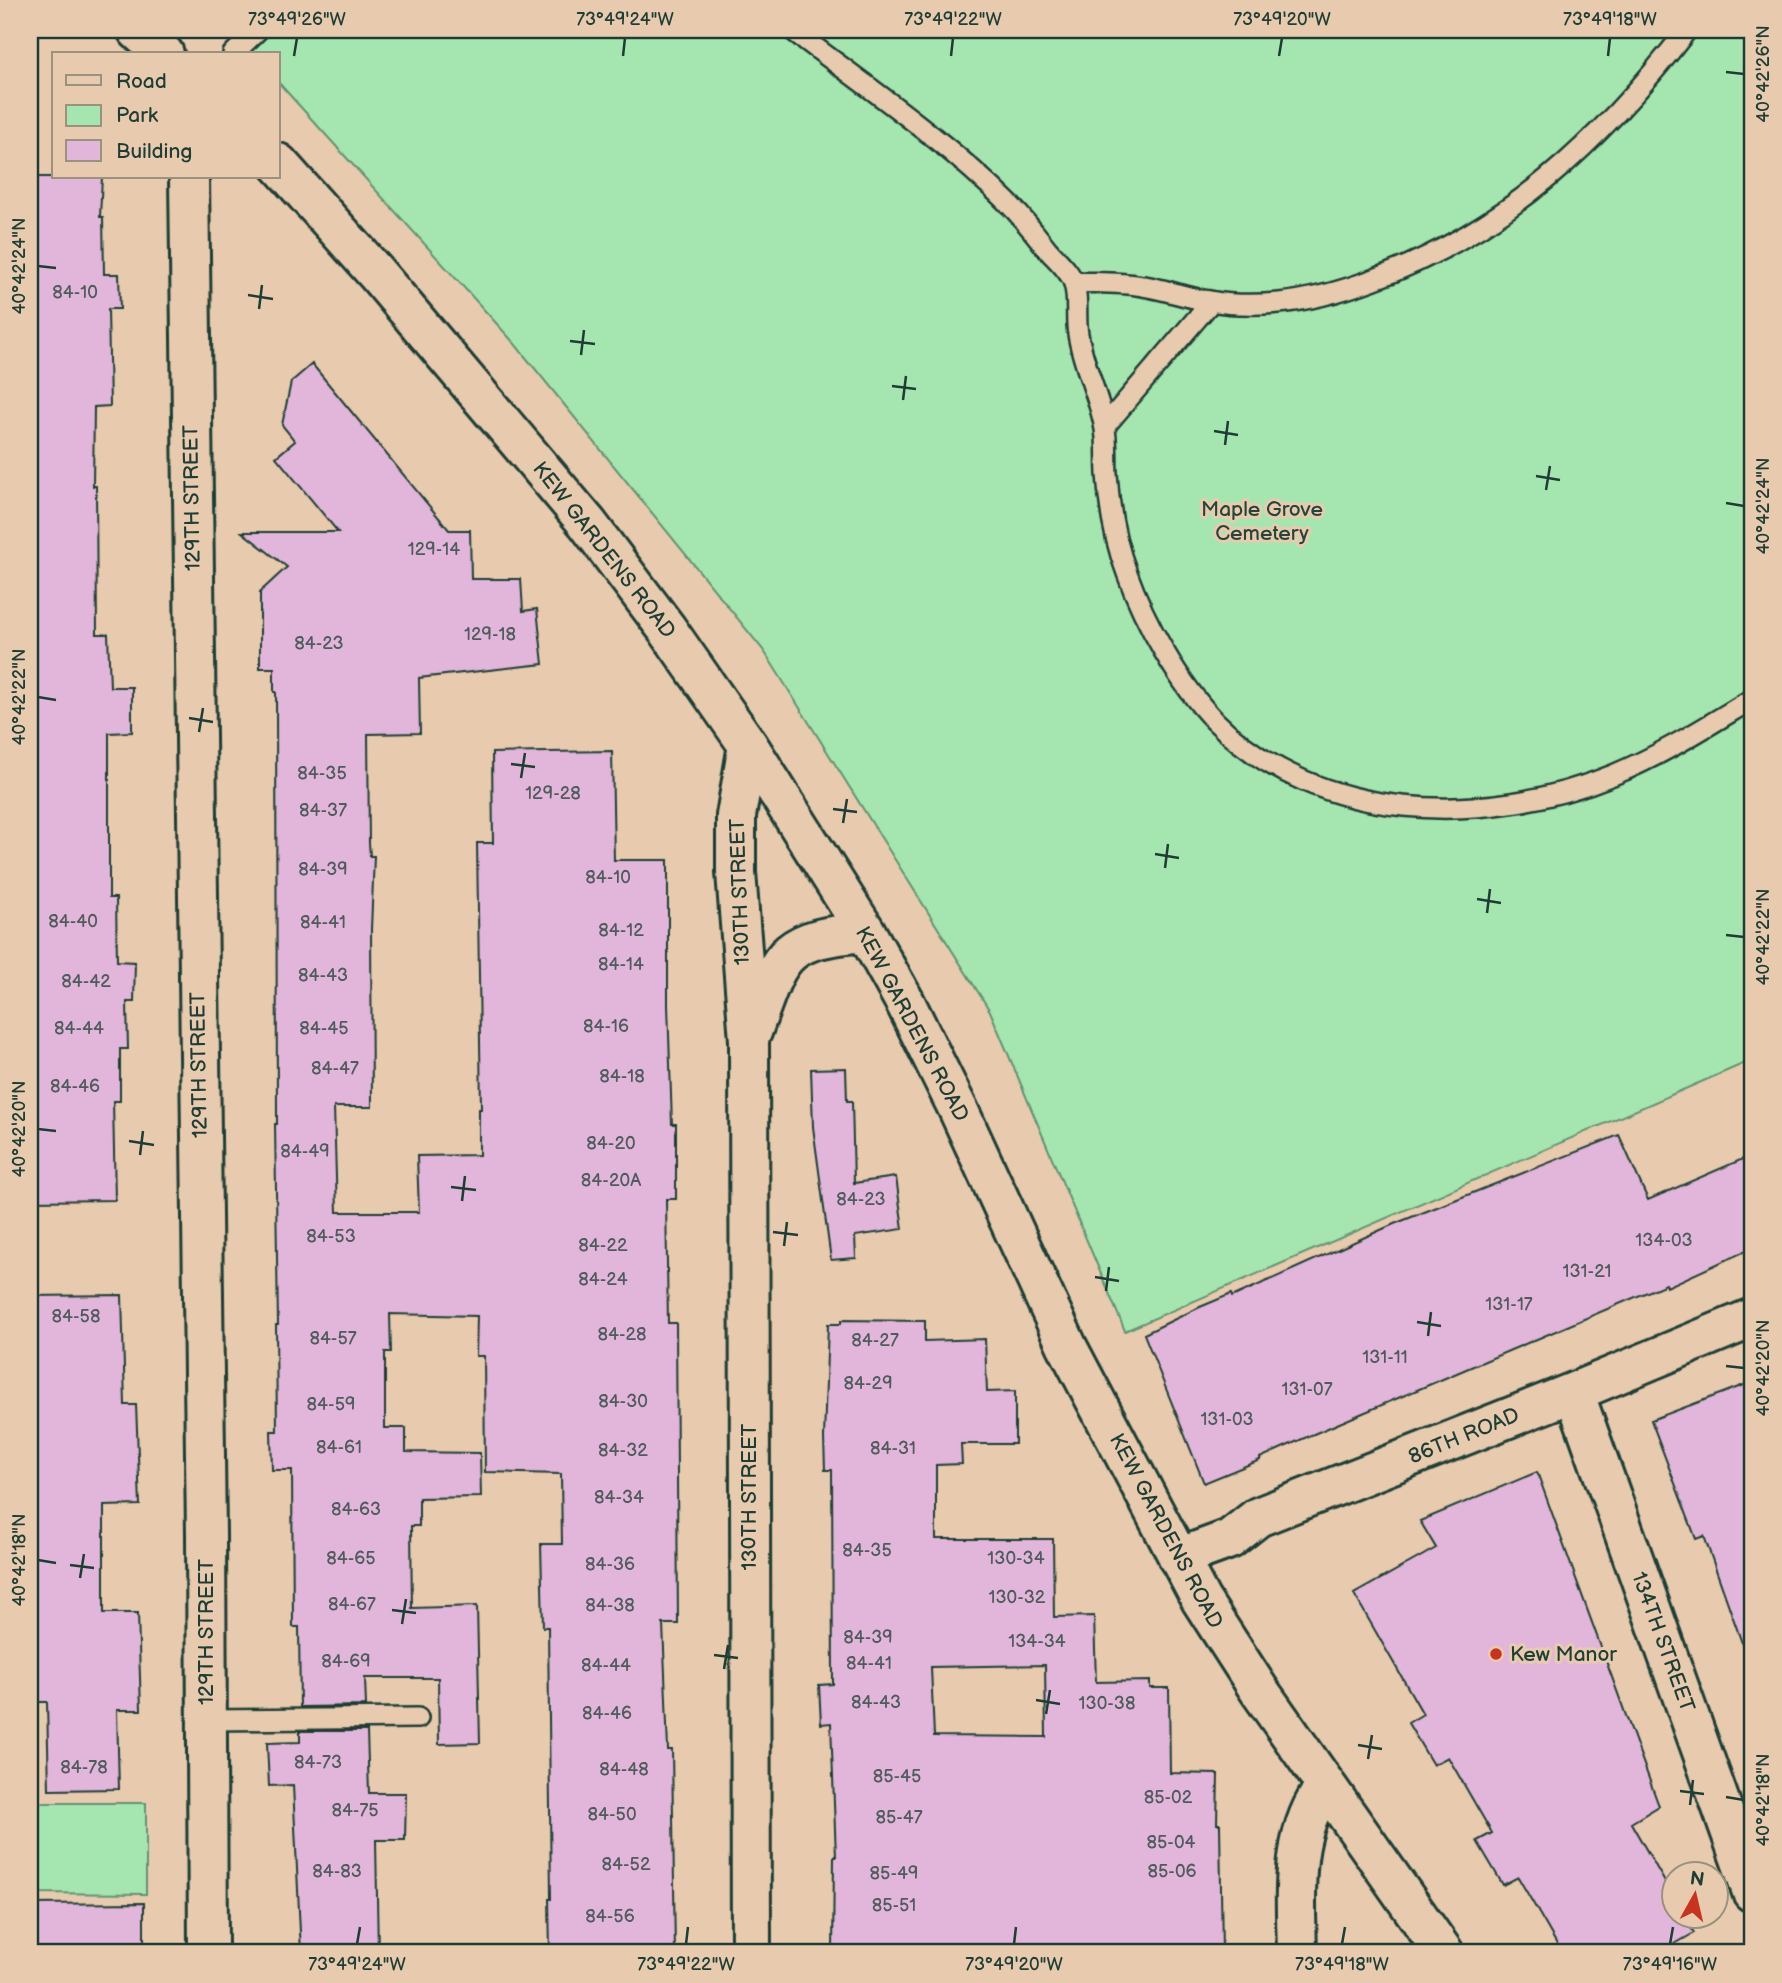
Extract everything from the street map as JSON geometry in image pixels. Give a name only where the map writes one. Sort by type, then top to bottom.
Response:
[{"type":"street","points":[[137,30],[162,52]]},
{"type":"street","name":"KEW GARDENS ROAD","points":[[280,165],[385,283],[588,524],[659,618],[748,745],[866,932],[933,1057],[1039,1289],[1178,1558],[1225,1639],[1444,1953]]},
{"type":"street","name":"129TH STREET","points":[[189,178],[208,1953]]},
{"type":"street","name":"130TH STREET","points":[[748,745],[736,830],[737,884],[749,1040],[751,1953]]},
{"type":"street","name":"130TH STREET","points":[[749,1040],[782,958],[797,947],[831,934],[866,932]]},
{"type":"street","name":"86TH ROAD","points":[[1178,1558],[1230,1539],[1258,1517],[1574,1392],[1752,1318]]},
{"type":"street","name":"134TH STREET","points":[[1574,1392],[1752,1892]]},
{"type":"street","points":[[1297,1953],[1296,1884],[1302,1834],[1312,1807],[1326,1786]]},
{"type":"lane","points":[[235,52],[258,30]]},
{"type":"lane","points":[[792,30],[941,144],[1012,207],[1074,282],[1078,335],[1105,426],[1114,529],[1126,572],[1144,614],[1177,672],[1214,720],[1249,750],[1315,785],[1360,799],[1408,807],[1465,809],[1515,803],[1613,775],[1665,750],[1752,699]]},
{"type":"lane","points":[[1074,282],[1143,286],[1210,302],[1278,303],[1353,287],[1435,255],[1512,207],[1564,163],[1607,124],[1645,83],[1687,30]]},
{"type":"lane","points":[[1105,426],[1210,302]]},
{"type":"lane","points":[[207,1720],[418,1718]]},
{"type":"green space","name":"Maple Grove Cemetery","points":[[225,30],[1752,30],[1752,1060],[1125,1331],[990,1011],[764,651],[515,344],[280,84],[280,52],[250,52]]},
{"type":"green space","points":[[30,1803],[146,1803],[146,1894],[30,1893]]},
{"type":"building","points":[[30,177],[102,178],[100,217],[103,217],[104,274],[119,274],[120,309],[108,309],[110,406],[94,407],[97,634],[108,634],[110,687],[132,687],[132,732],[109,733],[109,898],[116,898],[117,961],[135,962],[134,1002],[127,1002],[128,1049],[120,1049],[120,1101],[113,1101],[115,1200],[30,1201]]},
{"type":"building","points":[[312,364],[449,530],[470,530],[471,579],[521,579],[523,611],[537,609],[543,664],[419,678],[420,733],[368,734],[369,843],[370,856],[374,856],[371,929],[372,1107],[334,1107],[337,1212],[419,1212],[417,1156],[479,1155],[481,1109],[477,843],[493,843],[492,753],[612,751],[614,860],[668,860],[668,1005],[672,1124],[676,1124],[676,1199],[666,1199],[668,1323],[676,1323],[678,1624],[663,1624],[668,1750],[672,1750],[675,1953],[550,1953],[548,1627],[543,1627],[541,1544],[562,1544],[561,1474],[485,1472],[484,1356],[476,1356],[477,1316],[390,1314],[391,1352],[385,1352],[385,1428],[406,1428],[406,1452],[480,1453],[481,1497],[419,1498],[419,1526],[411,1526],[412,1608],[477,1606],[480,1743],[439,1744],[438,1678],[365,1678],[366,1706],[300,1707],[299,1627],[293,1627],[292,1470],[272,1470],[271,1431],[277,1431],[278,1325],[275,1124],[276,692],[274,668],[260,668],[260,592],[287,567],[242,532],[338,532],[276,457],[295,441],[282,425],[291,382]]},
{"type":"building","points":[[846,1068],[847,1101],[852,1101],[854,1183],[896,1177],[903,1229],[855,1236],[856,1258],[831,1260],[813,1127],[811,1069]]},
{"type":"building","points":[[1619,1135],[1648,1200],[1752,1155],[1752,1248],[1667,1287],[1666,1284],[1204,1483],[1144,1334],[1200,1307],[1231,1294],[1232,1297],[1394,1224]]},
{"type":"building","points":[[122,1295],[125,1405],[136,1405],[140,1505],[104,1506],[104,1613],[138,1613],[141,1710],[117,1710],[119,1789],[49,1790],[47,1702],[30,1702],[30,1296]]},
{"type":"building","points":[[841,1320],[925,1321],[925,1341],[985,1339],[987,1392],[1015,1391],[1015,1444],[961,1444],[962,1464],[936,1465],[936,1539],[1053,1539],[1054,1617],[1094,1616],[1096,1682],[1150,1681],[1150,1688],[1169,1688],[1170,1773],[1218,1774],[1217,1824],[1220,1824],[1222,1953],[1124,1953],[1124,1945],[1028,1949],[1028,1953],[833,1953],[836,1857],[831,1723],[821,1724],[819,1685],[833,1684],[832,1470],[825,1470],[824,1438],[828,1324],[841,1324]],"holes":[[[1045,1665],[1046,1737],[934,1736],[931,1667]]]},
{"type":"building","points":[[1752,1382],[1752,1656],[1747,1657],[1704,1536],[1696,1539],[1651,1420]]},
{"type":"building","name":"Kew Manor","points":[[1537,1472],[1659,1806],[1631,1823],[1660,1874],[1660,1930],[1692,1930],[1694,1933],[1659,1953],[1562,1953],[1518,1877],[1503,1885],[1477,1841],[1492,1833],[1448,1757],[1433,1765],[1408,1723],[1423,1714],[1354,1594],[1436,1548],[1420,1521]]},
{"type":"building","points":[[300,1731],[367,1731],[369,1793],[406,1793],[405,1840],[376,1840],[378,1953],[301,1953],[293,1785],[269,1786],[267,1743],[300,1742]]},
{"type":"building","points":[[144,1903],[144,1953],[30,1953],[30,1904]]},
{"type":"place","name":"Kew Manor","points":[[1496,1654]]}]
